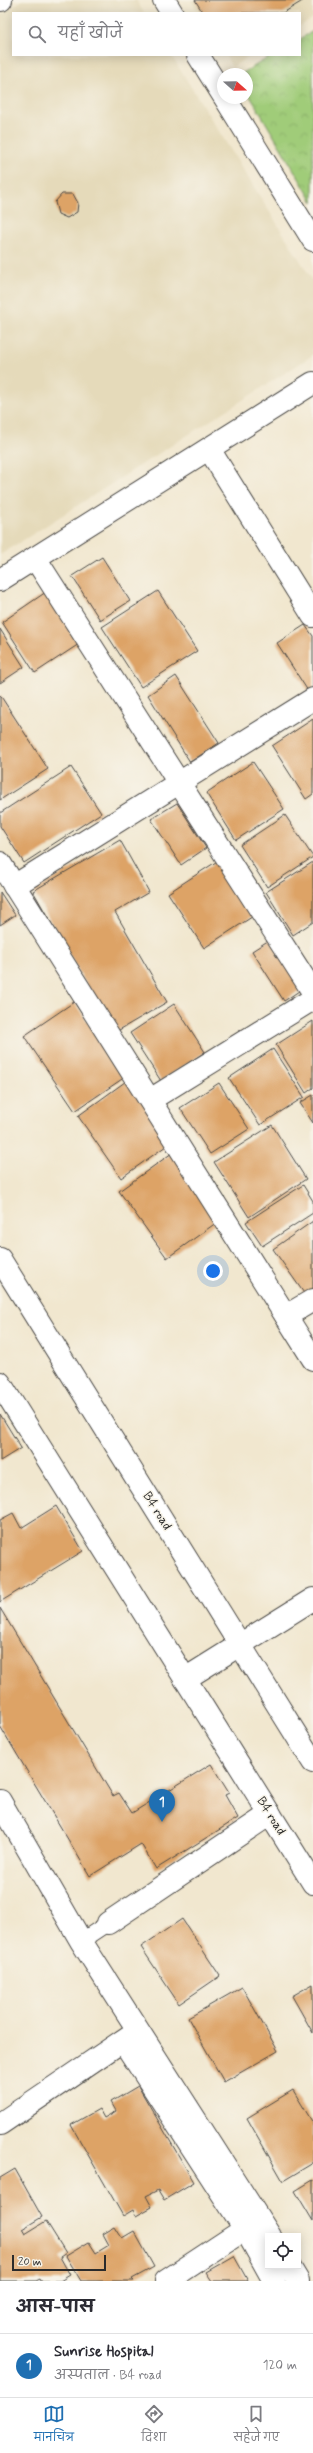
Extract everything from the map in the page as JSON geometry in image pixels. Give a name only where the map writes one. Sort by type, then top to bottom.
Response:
[{"type":"street","points":[[164,0],[171,12]]},
{"type":"street","points":[[199,56],[217,85]]},
{"type":"street","points":[[229,104],[313,240]]},
{"type":"street","points":[[0,580],[313,383]]},
{"type":"street","points":[[209,449],[313,616]]},
{"type":"street","points":[[36,558],[313,992]]},
{"type":"street","points":[[14,886],[313,699]]},
{"type":"street","points":[[0,863],[313,1359]]},
{"type":"street","points":[[150,1100],[313,999]]},
{"type":"street","name":"B4 road","points":[[0,1259],[313,1762]]},
{"type":"street","points":[[286,1316],[313,1300]]},
{"type":"street","name":"B4 road","points":[[0,1383],[313,1883]]},
{"type":"street","points":[[185,1679],[313,1599]]},
{"type":"street","points":[[0,1801],[81,1941],[131,2036],[245,2228],[274,2281]]},
{"type":"street","points":[[108,1923],[270,1814]]},
{"type":"street","points":[[0,2124],[131,2036]]},
{"type":"street","points":[[131,2036],[268,2233]]},
{"type":"street","points":[[166,2281],[245,2228]]},
{"type":"street","points":[[291,2269],[298,2281]]},
{"type":"lane","points":[[81,1941],[108,1923]]},
{"type":"shaded area","points":[[23,0],[136,0],[143,12],[12,12],[12,56],[172,56],[313,281],[313,355],[0,555],[0,15]]},
{"type":"shaded area","points":[[191,0],[313,0],[313,18],[301,25],[301,12],[198,12]]},
{"type":"shaded area","points":[[226,56],[250,56],[232,67]]},
{"type":"green space","points":[[313,31],[313,202],[253,101],[253,68],[251,68],[271,56],[301,56],[301,38]]},
{"type":"building","points":[[195,0],[304,0],[285,12],[202,12]]},
{"type":"building","points":[[62,194],[73,194],[78,203],[77,212],[67,218],[58,214],[55,202]]},
{"type":"building","points":[[102,557],[130,601],[100,620],[72,576]]},
{"type":"building","points":[[158,591],[197,651],[141,687],[102,627]]},
{"type":"building","points":[[46,592],[79,644],[35,673],[2,622]]},
{"type":"building","points":[[305,625],[313,636],[313,688],[308,691],[277,643]]},
{"type":"building","points":[[0,629],[24,667],[0,683]]},
{"type":"building","points":[[176,676],[219,743],[190,762],[148,695]]},
{"type":"building","points":[[0,695],[48,769],[0,800]]},
{"type":"building","points":[[313,719],[313,794],[306,799],[272,746]]},
{"type":"building","points":[[253,762],[284,809],[236,840],[206,793]]},
{"type":"building","points":[[71,767],[101,813],[24,863],[0,826],[0,813]]},
{"type":"building","points":[[177,803],[206,848],[181,865],[151,819]]},
{"type":"building","points":[[285,815],[313,857],[267,887],[240,845]]},
{"type":"building","points":[[120,840],[149,892],[115,912],[167,1002],[114,1033],[33,891]]},
{"type":"building","points":[[222,858],[258,913],[204,948],[168,893]]},
{"type":"building","points":[[313,862],[313,922],[293,935],[266,892]]},
{"type":"building","points":[[0,892],[15,915],[0,925]]},
{"type":"building","points":[[274,937],[305,987],[284,1001],[252,951]]},
{"type":"building","points":[[74,1002],[125,1077],[75,1111],[24,1036]]},
{"type":"building","points":[[174,1004],[205,1052],[161,1081],[130,1033]]},
{"type":"building","points":[[313,1021],[313,1088],[306,1093],[276,1045]]},
{"type":"building","points":[[273,1049],[304,1097],[260,1125],[229,1078]]},
{"type":"building","points":[[129,1079],[173,1141],[121,1178],[78,1116]]},
{"type":"building","points":[[219,1083],[249,1129],[210,1154],[180,1108]]},
{"type":"building","points":[[313,1095],[313,1123],[300,1103]]},
{"type":"building","points":[[272,1125],[306,1179],[249,1217],[214,1162]]},
{"type":"building","points":[[172,1153],[220,1220],[167,1258],[119,1191]]},
{"type":"building","points":[[303,1185],[313,1201],[313,1213],[262,1246],[246,1222]]},
{"type":"building","points":[[313,1221],[313,1291],[306,1296],[273,1249]]},
{"type":"building","points":[[0,1414],[21,1448],[0,1461]]},
{"type":"building","points":[[56,1506],[83,1551],[0,1602],[0,1520],[13,1513],[21,1528]]},
{"type":"building","points":[[0,1608],[113,1796],[119,1793],[132,1813],[211,1764],[229,1793],[225,1795],[238,1818],[156,1869],[141,1844],[90,1876],[0,1726]]},
{"type":"building","points":[[182,1919],[220,1976],[179,2004],[141,1947]]},
{"type":"building","points":[[313,1984],[313,2033],[292,1996]]},
{"type":"building","points":[[242,1987],[278,2051],[224,2082],[188,2018]]},
{"type":"building","points":[[138,2086],[194,2182],[164,2200],[158,2190],[146,2196],[152,2207],[136,2216],[133,2210],[123,2216],[71,2125],[99,2109],[104,2118],[116,2111],[111,2102]]},
{"type":"building","points":[[293,2090],[313,2123],[313,2163],[283,2181],[247,2118]]},
{"type":"building","points":[[15,2169],[42,2217],[22,2229],[25,2234],[46,2221],[66,2253],[60,2257],[70,2275],[60,2281],[41,2281],[40,2279],[36,2281],[0,2281],[0,2178]]},
{"type":"building","points":[[313,2180],[313,2221],[295,2191]]},
{"type":"building","points":[[115,2227],[122,2238],[134,2231],[154,2267],[132,2279],[134,2281],[81,2281],[66,2256],[89,2242],[96,2253],[109,2245],[103,2234]]},
{"type":"building","points":[[234,2256],[248,2281],[212,2281],[206,2272]]},
{"type":"place","name":"Sunrise Hospital","points":[[162,1822]]}]
